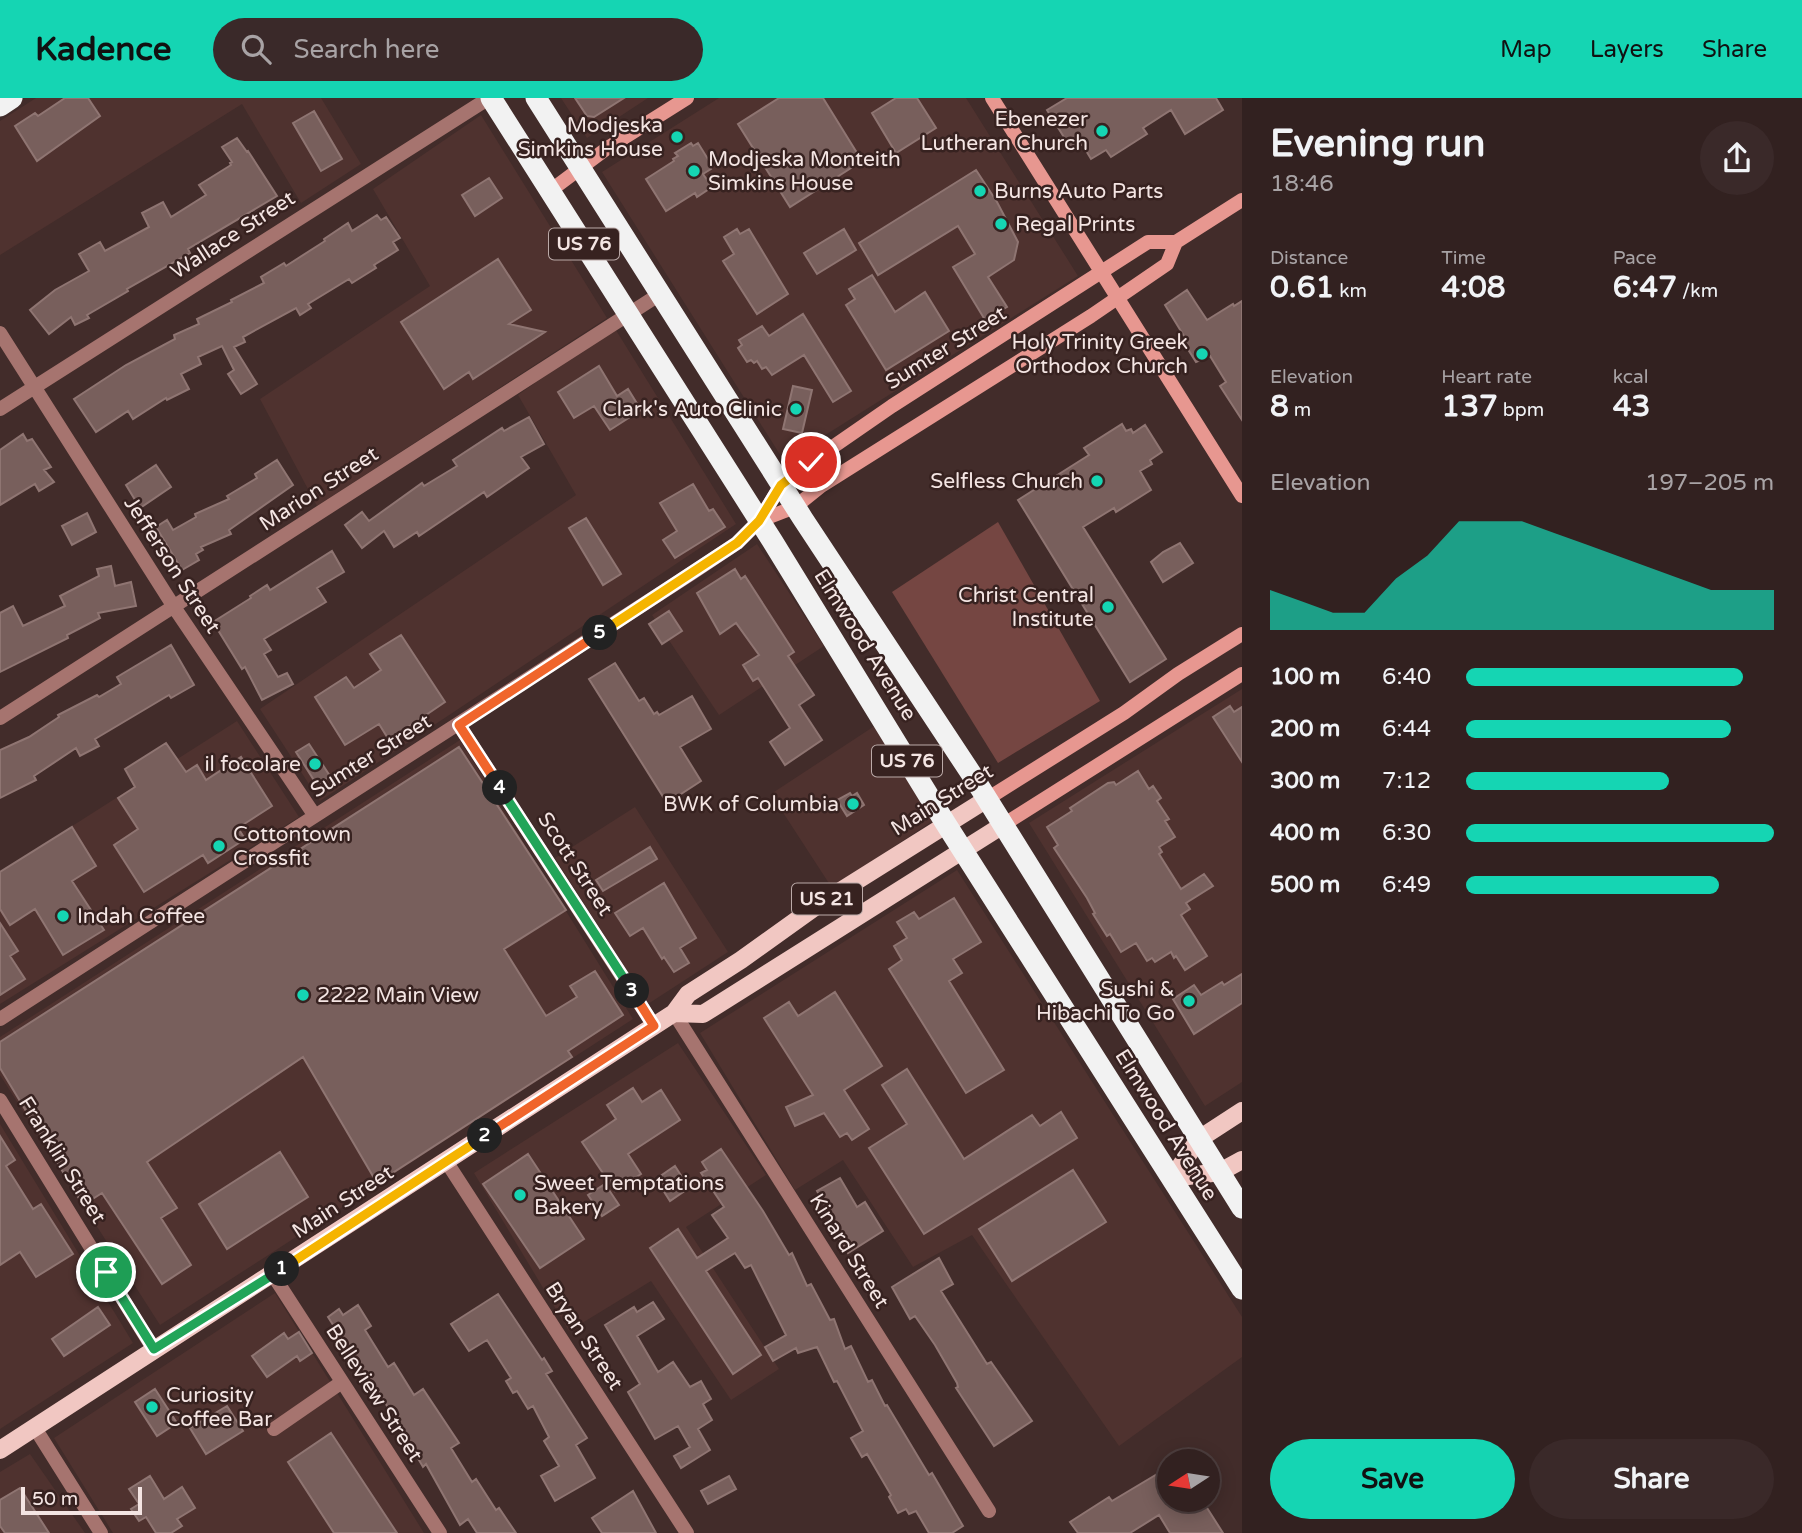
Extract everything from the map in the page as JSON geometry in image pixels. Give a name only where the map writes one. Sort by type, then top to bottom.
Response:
[{"type":"highway","points":[[0,106],[12,98]]},
{"type":"highway","name":"Elmwood Avenue","points":[[490,98],[1242,1289]]},
{"type":"highway","name":"Elmwood Avenue","points":[[537,98],[795,507],[987,799],[1242,1208]]},
{"type":"main road","name":"Main Street","points":[[0,1450],[674,1013],[688,994],[741,960],[815,906],[987,799]]},
{"type":"main road","name":"Main Street","points":[[674,1013],[703,1014],[1003,825]]},
{"type":"main road","points":[[1172,1178],[1199,1139],[1242,1111]]},
{"type":"main road","points":[[1172,1178],[1220,1172],[1242,1160]]},
{"type":"street","name":"Wallace Street","points":[[0,409],[490,98]]},
{"type":"street","points":[[550,191],[606,149],[687,98]]},
{"type":"street","points":[[992,98],[1242,496]]},
{"type":"street","name":"Sumter Street","points":[[0,1019],[737,543],[759,521],[781,485],[892,406],[1147,242],[1176,242],[1242,200]]},
{"type":"street","name":"Sumter Street","points":[[759,521],[795,507],[821,486],[1116,299],[1167,264],[1176,242]]},
{"type":"street","name":"Marion Street","points":[[0,718],[660,294]]},
{"type":"street","name":"Jefferson Street","points":[[0,333],[174,607],[315,816]]},
{"type":"street","name":"Main Street","points":[[987,799],[1124,713],[1178,674],[1242,634]]},
{"type":"street","name":"Main Street","points":[[1003,825],[1242,674]]},
{"type":"street","name":"Scott Street","points":[[459,725],[654,1026]]},
{"type":"street","name":"Kinard Street","points":[[674,1013],[989,1511]]},
{"type":"street","name":"Franklin Street","points":[[0,1100],[154,1349]]},
{"type":"street","name":"Bryan Street","points":[[446,1161],[687,1533]]},
{"type":"street","name":"Belleview Street","points":[[273,1275],[440,1533]]},
{"type":"street","points":[[274,1429],[342,1382]]},
{"type":"street","points":[[35,1428],[101,1533]]},
{"type":"shaded area","points":[[36,98],[321,98],[361,164],[301,203],[242,104],[0,255],[0,121]]},
{"type":"shaded area","points":[[561,98],[648,98],[587,138]]},
{"type":"shaded area","points":[[719,98],[966,98],[1078,276],[784,461],[602,172]]},
{"type":"shaded area","points":[[481,115],[607,318],[317,506],[260,399],[430,286],[373,189]]},
{"type":"shaded area","points":[[614,327],[736,524],[320,801],[260,709],[576,495],[518,395]]},
{"type":"shaded area","points":[[998,522],[1100,701],[998,763],[892,592]]},
{"type":"shaded area","points":[[757,544],[824,646],[719,715],[652,615]]},
{"type":"shaded area","points":[[1242,689],[1242,1082],[1205,1106],[1029,823]]},
{"type":"shaded area","points":[[237,721],[299,817],[0,1004],[0,872]]},
{"type":"shaded area","points":[[876,725],[937,818],[832,888],[771,794]]},
{"type":"shaded area","name":"2222 Main View","points":[[460,740],[633,1019],[160,1325],[0,1075],[0,1037]]},
{"type":"shaded area","points":[[635,807],[728,952],[648,1004],[555,858]]},
{"type":"shaded area","points":[[957,870],[1242,1317],[1242,1357],[1119,1446],[972,1235],[913,1267],[843,1160],[795,1190],[700,1033]]},
{"type":"shaded area","points":[[678,1043],[766,1175],[686,1227],[779,1369],[731,1400],[651,1281],[569,1331],[474,1173]]},
{"type":"shaded area","points":[[0,1124],[133,1343],[0,1429]]},
{"type":"shaded area","points":[[275,1293],[424,1533],[113,1533],[54,1438]]},
{"type":"shaded area","points":[[30,1454],[85,1533],[0,1533],[0,1472]]},
{"type":"building","points":[[65,98],[88,98],[100,116],[37,161],[15,126],[35,113],[38,116]]},
{"type":"building","points":[[575,98],[624,98],[594,117],[587,116]]},
{"type":"building","points":[[779,98],[823,98],[862,161],[790,207],[738,124]]},
{"type":"building","points":[[896,98],[917,98],[936,128],[896,153],[872,113]]},
{"type":"building","name":"Ebenezer Lutheran Church","points":[[1067,98],[1216,98],[1223,110],[1185,134],[1171,110],[1143,128],[1147,134],[1111,157],[1106,150],[1091,159],[1082,144],[1072,150],[1047,110]]},
{"type":"building","points":[[314,111],[342,159],[321,171],[293,123]]},
{"type":"building","points":[[237,138],[277,196],[188,249],[190,253],[127,289],[128,291],[87,315],[89,318],[75,325],[71,317],[49,334],[30,310],[55,290],[89,271],[79,254],[100,242],[105,251],[149,227],[142,213],[163,202],[171,217],[206,195],[199,185],[231,165],[232,162],[222,147]]},
{"type":"building","points":[[691,143],[693,146],[698,143],[711,164],[711,169],[703,174],[712,187],[697,197],[695,193],[666,211],[646,179],[674,161],[678,156],[675,153]]},
{"type":"building","points":[[976,170],[1018,242],[1014,260],[988,277],[1007,307],[985,320],[953,267],[975,254],[958,226],[878,275],[859,243]]},
{"type":"building","points":[[489,178],[502,198],[475,216],[462,195]]},
{"type":"building","points":[[377,215],[381,220],[386,217],[400,238],[393,242],[398,250],[352,283],[349,279],[308,304],[311,308],[300,315],[296,308],[243,337],[245,342],[234,347],[257,384],[241,394],[228,374],[234,370],[222,346],[198,357],[201,364],[181,374],[189,389],[167,400],[166,398],[133,419],[128,411],[96,432],[74,399],[126,365],[175,339],[174,335],[199,324],[197,319],[264,283],[261,277],[284,263],[286,266],[348,223],[352,231]]},
{"type":"building","points":[[737,229],[740,234],[749,229],[788,294],[757,314],[723,261],[734,254],[724,237]]},
{"type":"building","points":[[844,229],[856,250],[817,274],[804,253]]},
{"type":"building","points":[[498,259],[531,310],[509,324],[545,332],[473,379],[469,372],[444,389],[401,322]]},
{"type":"building","points":[[872,275],[895,312],[925,292],[949,331],[886,370],[846,305],[855,299],[849,289]]},
{"type":"building","name":"Holy Trinity Greek Orthodox Church","points":[[1187,290],[1207,320],[1242,301],[1242,420],[1220,386],[1226,382],[1210,356],[1196,362],[1184,343],[1187,341],[1165,305]]},
{"type":"building","points":[[803,314],[851,391],[833,402],[804,355],[772,375],[766,367],[762,369],[757,361],[747,362],[738,348],[742,345],[739,340],[762,326],[769,336]]},
{"type":"building","points":[[599,366],[617,396],[628,389],[641,410],[610,430],[594,406],[574,418],[558,392]]},
{"type":"building","points":[[793,386],[812,390],[802,433],[783,429]]},
{"type":"building","points":[[529,417],[544,444],[521,457],[529,468],[487,497],[484,492],[419,536],[417,532],[394,547],[384,531],[362,548],[345,525],[362,512],[369,521],[422,483],[424,486],[457,466],[453,460],[502,428],[504,431]]},
{"type":"building","points":[[1122,424],[1126,431],[1131,429],[1133,433],[1145,425],[1162,452],[1150,460],[1152,464],[1140,471],[1151,490],[1116,512],[1114,508],[1083,527],[1166,659],[1130,682],[1018,500],[1089,455],[1084,448]]},
{"type":"building","points":[[23,434],[27,441],[32,439],[51,467],[44,470],[54,482],[39,491],[35,484],[0,505],[0,450]]},
{"type":"building","points":[[277,460],[293,485],[229,530],[231,534],[201,547],[203,550],[196,554],[199,560],[182,570],[156,527],[167,520],[173,530],[196,517],[195,514],[229,499],[227,496],[257,478],[255,474]]},
{"type":"building","points":[[156,465],[171,487],[140,508],[126,485]]},
{"type":"building","points":[[693,484],[709,511],[713,509],[725,527],[675,558],[663,540],[677,531],[660,503]]},
{"type":"building","points":[[87,513],[96,532],[72,545],[62,526]]},
{"type":"building","points":[[586,518],[621,574],[603,585],[569,528]]},
{"type":"building","points":[[1180,543],[1193,563],[1163,582],[1151,562]]},
{"type":"building","points":[[332,551],[344,572],[317,588],[326,602],[264,639],[271,650],[264,654],[278,677],[287,673],[293,684],[262,700],[245,667],[242,669],[213,622],[267,585],[270,590]]},
{"type":"building","points":[[111,566],[115,586],[131,582],[136,606],[98,613],[100,618],[67,635],[68,638],[0,672],[0,613],[13,606],[23,626],[65,606],[60,596],[99,576],[97,569]]},
{"type":"building","points":[[735,569],[741,579],[745,576],[794,652],[788,656],[814,695],[799,705],[822,740],[785,765],[770,742],[790,728],[758,678],[753,681],[743,665],[759,655],[736,623],[720,634],[697,593]]},
{"type":"building","points":[[669,611],[682,631],[662,644],[649,624]]},
{"type":"building","points":[[401,635],[445,702],[389,740],[379,724],[345,745],[315,697],[346,677],[354,688],[381,670],[370,654]]},
{"type":"building","points":[[171,645],[194,685],[171,698],[169,695],[95,739],[99,746],[80,756],[76,748],[34,776],[36,780],[0,798],[0,750],[29,737],[59,717],[58,715],[121,684],[117,677]]},
{"type":"building","points":[[615,663],[639,701],[644,698],[654,714],[657,712],[659,715],[692,696],[711,729],[680,747],[701,781],[667,803],[589,679]]},
{"type":"building","points":[[1230,706],[1234,712],[1242,707],[1242,762],[1213,717]]},
{"type":"building","points":[[166,743],[186,772],[197,765],[206,780],[241,757],[272,806],[238,828],[245,839],[208,863],[203,855],[144,892],[114,845],[138,829],[118,798],[135,787],[125,769]]},
{"type":"building","points":[[309,744],[330,776],[317,785],[296,752]]},
{"type":"building","name":"2222 Main View","points":[[459,747],[566,910],[504,949],[546,1016],[577,997],[570,986],[595,971],[623,1015],[568,1051],[572,1057],[377,1183],[303,1057],[147,1162],[177,1208],[161,1218],[191,1265],[162,1284],[102,1193],[83,1205],[0,1068],[0,1042]]},
{"type":"building","points":[[1138,771],[1149,789],[1153,786],[1161,798],[1157,801],[1169,819],[1165,821],[1175,837],[1159,847],[1162,852],[1159,854],[1181,889],[1204,874],[1213,886],[1186,903],[1190,909],[1181,915],[1207,956],[1185,970],[1171,952],[1155,962],[1152,958],[1147,961],[1136,943],[1121,952],[1093,914],[1095,913],[1087,898],[1054,848],[1058,845],[1047,827],[1108,783],[1114,782],[1116,785]]},
{"type":"building","points":[[850,793],[852,796],[857,793],[864,805],[847,816],[837,800]]},
{"type":"building","points":[[72,827],[96,866],[72,881],[104,930],[63,955],[35,909],[10,925],[0,909],[0,872]]},
{"type":"building","points":[[650,847],[657,859],[603,891],[596,880]]},
{"type":"building","points":[[664,883],[696,938],[680,948],[689,963],[674,972],[664,957],[662,959],[643,928],[630,936],[615,913]]},
{"type":"building","points":[[954,898],[981,942],[953,959],[962,973],[949,981],[1004,1070],[966,1093],[889,969],[902,960],[894,946],[907,938],[897,922],[914,912],[919,919]]},
{"type":"building","points":[[0,923],[18,951],[10,956],[25,979],[0,995]]},
{"type":"building","points":[[1242,974],[1242,1003],[1194,1034],[1173,999],[1194,985],[1201,995]]},
{"type":"building","points":[[835,992],[882,1066],[844,1090],[869,1129],[852,1140],[847,1133],[840,1137],[824,1113],[795,1126],[786,1107],[813,1095],[764,1018],[789,1002],[798,1016]]},
{"type":"building","points":[[907,1069],[964,1159],[1032,1115],[1040,1126],[1061,1112],[1077,1138],[924,1234],[869,1148],[907,1124],[882,1085]]},
{"type":"building","points":[[633,1088],[642,1102],[661,1090],[680,1120],[628,1154],[641,1174],[615,1191],[582,1142],[616,1119],[607,1105]]},
{"type":"building","points":[[0,1136],[15,1160],[6,1166],[33,1209],[41,1204],[73,1254],[36,1277],[20,1252],[0,1265]]},
{"type":"building","points":[[721,1149],[789,1255],[792,1253],[807,1286],[811,1284],[830,1320],[834,1319],[845,1349],[851,1346],[868,1382],[872,1380],[885,1406],[887,1405],[929,1475],[932,1473],[963,1526],[952,1533],[929,1533],[916,1511],[909,1514],[906,1509],[898,1513],[889,1497],[891,1495],[867,1454],[862,1457],[851,1438],[863,1431],[817,1347],[798,1353],[796,1348],[773,1361],[765,1347],[786,1335],[751,1265],[745,1268],[735,1253],[706,1271],[761,1355],[733,1374],[650,1248],[678,1229],[697,1258],[728,1238],[712,1215],[724,1207],[701,1173],[707,1170],[702,1162]]},
{"type":"building","points":[[280,1152],[308,1197],[227,1249],[199,1204]]},
{"type":"building","points":[[528,1154],[584,1239],[540,1268],[483,1184]]},
{"type":"building","points":[[675,1166],[689,1188],[670,1201],[656,1179]]},
{"type":"building","points":[[1073,1170],[1106,1222],[1012,1281],[979,1229]]},
{"type":"building","points":[[840,1178],[857,1207],[865,1202],[883,1231],[848,1253],[830,1224],[834,1222],[817,1191]]},
{"type":"building","points":[[605,1184],[619,1205],[602,1216],[588,1195]]},
{"type":"building","points":[[939,1258],[953,1284],[941,1291],[987,1364],[991,1362],[1032,1421],[994,1446],[956,1388],[957,1383],[935,1345],[915,1316],[910,1319],[892,1287]]},
{"type":"building","points":[[498,1294],[542,1360],[544,1358],[552,1371],[546,1374],[587,1438],[576,1445],[595,1478],[555,1501],[541,1476],[559,1466],[544,1441],[549,1437],[533,1406],[528,1409],[517,1391],[513,1393],[506,1381],[511,1378],[487,1340],[469,1351],[451,1324]]},
{"type":"building","points":[[653,1302],[664,1319],[637,1336],[658,1372],[673,1362],[690,1387],[701,1381],[711,1399],[703,1404],[712,1420],[698,1429],[710,1450],[681,1468],[674,1456],[690,1447],[678,1426],[655,1439],[628,1392],[640,1384],[605,1325],[634,1307],[637,1312]]},
{"type":"building","points":[[358,1305],[371,1326],[365,1330],[388,1367],[394,1363],[414,1395],[423,1389],[459,1443],[451,1448],[472,1482],[476,1479],[496,1510],[499,1508],[516,1533],[477,1533],[468,1519],[460,1525],[426,1464],[423,1467],[367,1372],[364,1373],[328,1317],[339,1309],[343,1315]]},
{"type":"building","points":[[98,1307],[110,1325],[64,1356],[52,1339]]},
{"type":"building","points":[[299,1332],[312,1353],[300,1361],[297,1356],[267,1377],[252,1356],[284,1333],[288,1339]]},
{"type":"building","points":[[155,1389],[177,1423],[157,1436],[135,1402]]},
{"type":"building","points":[[227,1406],[243,1431],[206,1454],[190,1428]]},
{"type":"building","points":[[331,1433],[397,1533],[334,1533],[288,1462]]},
{"type":"building","points":[[1157,1474],[1157,1512],[1210,1512],[1223,1533],[1170,1533],[1159,1515],[1130,1533],[1078,1533],[1070,1522],[1109,1497],[1112,1501]]},
{"type":"building","points":[[150,1476],[164,1499],[182,1487],[195,1508],[177,1519],[182,1526],[171,1533],[156,1533],[146,1517],[139,1521],[131,1509],[139,1504],[129,1489]]},
{"type":"building","points":[[729,1476],[736,1489],[708,1504],[701,1491]]},
{"type":"building","points":[[20,1488],[49,1533],[5,1533],[0,1526],[0,1500]]},
{"type":"building","points":[[633,1491],[656,1533],[602,1533],[592,1518]]},
{"type":"place","name":"Ebenezer Lutheran Church","points":[[1102,131]]},
{"type":"place","name":"Modjeska Simkins House","points":[[677,137]]},
{"type":"place","name":"Modjeska Monteith Simkins House","points":[[694,171]]},
{"type":"place","name":"Burns Auto Parts","points":[[980,191]]},
{"type":"place","name":"Regal Prints","points":[[1001,224]]},
{"type":"place","name":"Holy Trinity Greek Orthodox Church","points":[[1202,354]]},
{"type":"place","name":"Clark's Auto Clinic","points":[[796,409]]},
{"type":"place","name":"Selfless Church","points":[[1097,481]]},
{"type":"place","name":"Christ Central Institute","points":[[1108,607]]},
{"type":"place","name":"il focolare","points":[[315,764]]},
{"type":"place","name":"BWK of Columbia","points":[[853,804]]},
{"type":"place","name":"Cottontown Crossfit","points":[[219,846]]},
{"type":"place","name":"Indah Coffee","points":[[63,916]]},
{"type":"place","name":"2222 Main View","points":[[303,995]]},
{"type":"place","name":"Sushi & Hibachi To Go","points":[[1189,1001]]},
{"type":"place","name":"Sweet Temptations Bakery","points":[[520,1195]]},
{"type":"place","name":"Curiosity Coffee Bar","points":[[152,1407]]},
{"type":"route","points":[[106,1272],[154,1349],[273,1275],[654,1026],[459,725],[737,543],[759,521],[781,485],[811,462]]}]
